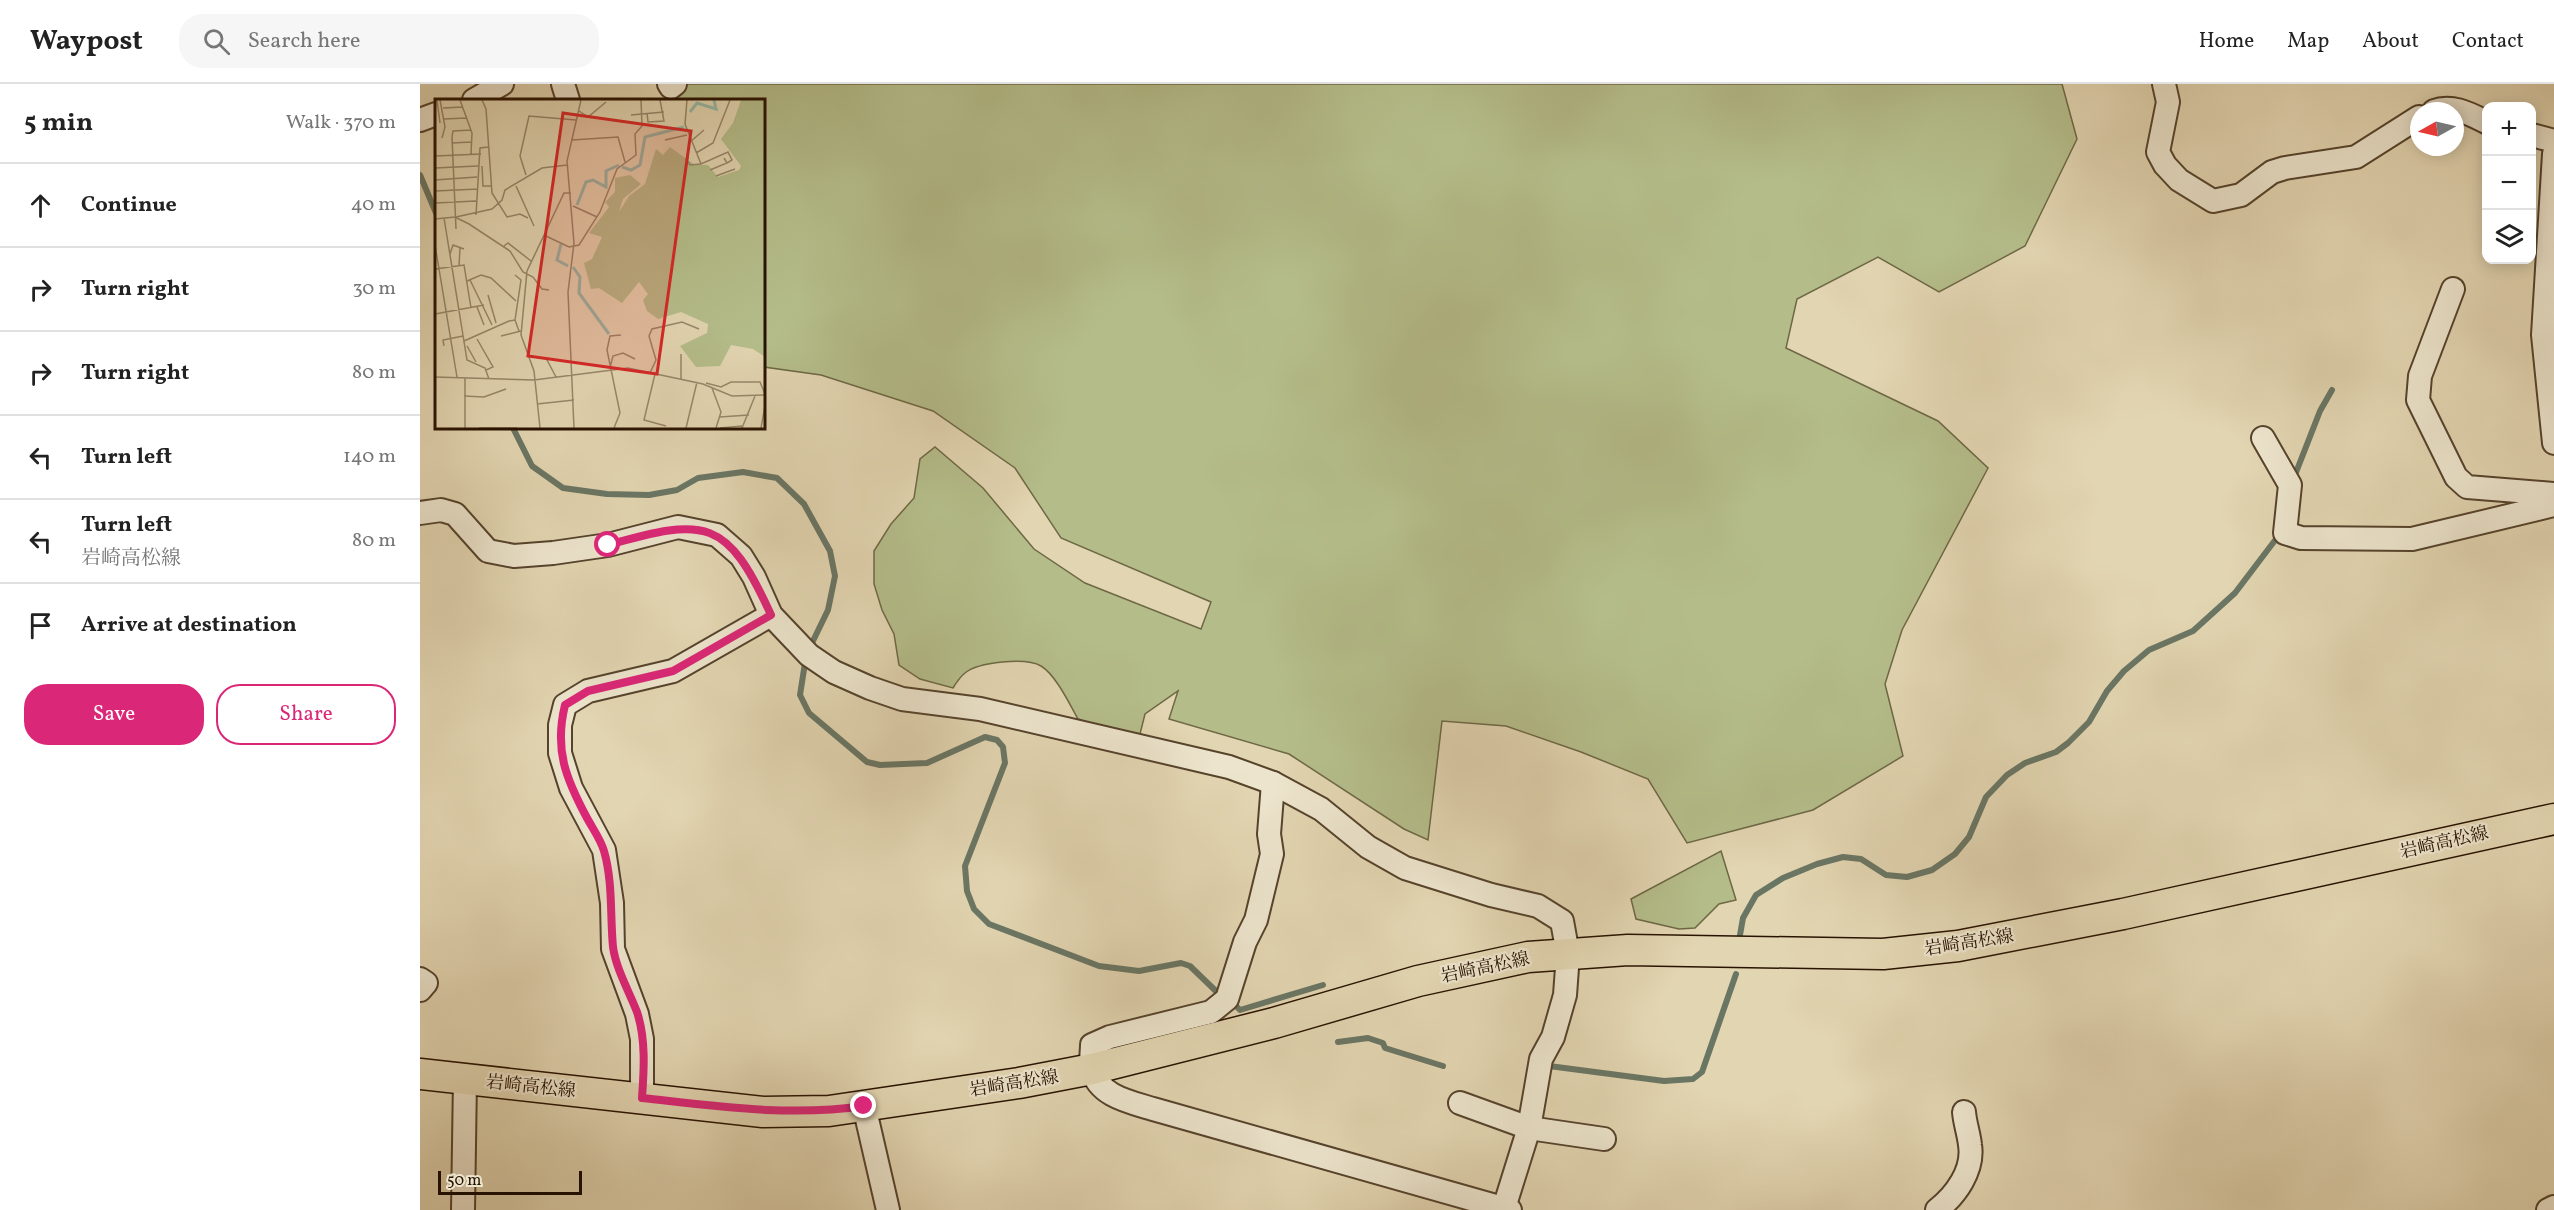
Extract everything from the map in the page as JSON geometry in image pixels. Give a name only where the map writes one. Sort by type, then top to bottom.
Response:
[{"type":"main road","name":"岩崎高松線","points":[[420,1074],[763,1112],[829,1111],[1019,1083],[1092,1069],[1274,1023],[1418,981],[1528,957],[1628,950],[1883,954],[1958,946],[2123,914],[2554,819]]},
{"type":"street","points":[[476,99],[502,84]]},
{"type":"street","points":[[563,84],[568,99]]},
{"type":"street","points":[[669,84],[671,87],[675,84]]},
{"type":"street","points":[[2164,84],[2168,102],[2158,152],[2165,165],[2179,180],[2213,201],[2241,195],[2272,172],[2285,168],[2356,157],[2410,123]]},
{"type":"street","points":[[2464,112],[2482,120]]},
{"type":"street","points":[[420,120],[435,114]]},
{"type":"street","points":[[2536,136],[2554,141]]},
{"type":"street","points":[[2554,154],[2542,335],[2554,443]]},
{"type":"street","points":[[2453,290],[2420,376],[2418,400],[2456,477],[2467,487],[2554,494]]},
{"type":"street","points":[[2263,438],[2290,485],[2285,533],[2301,538],[2412,539],[2554,506]]},
{"type":"street","points":[[420,513],[441,510],[455,514],[488,550],[514,556],[608,545],[678,527],[717,535],[741,556],[754,577],[771,615],[809,656],[834,672],[902,699],[980,709],[1229,767],[1273,783],[1321,809],[1368,847],[1405,868],[1491,896],[1538,906],[1562,921],[1568,954],[1565,995],[1553,1037],[1541,1059],[1529,1128],[1507,1209],[1112,1096],[1101,1085],[1092,1069],[1092,1044],[1110,1037],[1211,1012],[1227,999],[1245,942],[1256,920],[1272,854],[1269,834],[1273,783]]},
{"type":"street","points":[[642,1098],[644,1074],[642,1039],[637,1014],[613,949],[612,903],[604,850],[571,788],[560,753],[560,725],[565,705],[588,691],[673,671],[771,615]]},
{"type":"street","points":[[420,979],[426,983],[420,990]]},
{"type":"street","points":[[463,1210],[465,1079]]},
{"type":"street","points":[[1460,1103],[1529,1128],[1604,1139]]},
{"type":"street","points":[[864,1106],[888,1210]]},
{"type":"street","points":[[1937,1210],[1966,1177],[1971,1146],[1965,1129],[1964,1112]]},
{"type":"street","points":[[2548,1210],[2554,1207]]},
{"type":"green space","points":[[675,84],[2062,84],[2077,139],[2025,246],[1939,292],[1878,257],[1797,299],[1786,348],[1938,421],[1988,468],[1902,630],[1885,684],[1903,756],[1813,810],[1687,843],[1648,779],[1581,752],[1506,726],[1442,721],[1428,840],[1404,829],[1289,754],[1169,719],[1178,691],[1145,714],[1140,734],[1106,728],[1078,719],[1052,676],[1047,670],[1034,663],[1014,661],[980,666],[965,673],[953,688],[920,679],[899,665],[894,634],[882,610],[874,584],[874,551],[891,524],[914,498],[920,459],[935,447],[983,488],[1034,549],[1085,583],[1201,629],[1211,602],[1061,538],[1015,468],[933,411],[821,375],[765,367],[765,99],[666,99]]},
{"type":"green space","points":[[1721,851],[1736,900],[1719,904],[1695,928],[1679,929],[1636,919],[1631,899]]},
{"type":"waterway","points":[[420,175],[435,211]]},
{"type":"waterway","points":[[2295,475],[2320,411],[2332,390]]},
{"type":"waterway","points":[[514,429],[532,466],[563,488],[607,494],[649,495],[677,490],[698,478],[743,472],[777,478],[804,504],[830,551],[835,576],[828,610],[812,643]]},
{"type":"waterway","points":[[1740,935],[1743,918],[1756,895],[1783,878],[1817,864],[1843,857],[1861,859],[1886,875],[1907,877],[1932,870],[1955,854],[1969,837],[1986,797],[2007,775],[2025,763],[2056,752],[2068,743],[2089,722],[2107,691],[2124,671],[2149,650],[2193,631],[2235,593],[2276,539]]},
{"type":"waterway","points":[[805,663],[800,695],[809,713],[867,762],[880,765],[927,763],[985,737],[997,740],[1003,747],[1005,763],[965,866],[967,891],[974,909],[989,924],[1099,966],[1139,971],[1181,963],[1190,966],[1221,996]]},
{"type":"waterway","points":[[1549,1066],[1664,1081],[1693,1079],[1702,1072],[1736,974]]},
{"type":"waterway","points":[[1233,1003],[1240,1010],[1323,985]]},
{"type":"waterway","points":[[1338,1042],[1368,1038],[1383,1043],[1385,1048],[1443,1066]]},
{"type":"route","points":[[608,545],[678,527],[717,535],[741,556],[754,577],[771,615],[673,671],[588,691],[565,705],[560,725],[560,753],[571,788],[604,850],[612,903],[613,949],[637,1014],[642,1039],[644,1074],[642,1098],[763,1112],[829,1111],[864,1106]]}]
